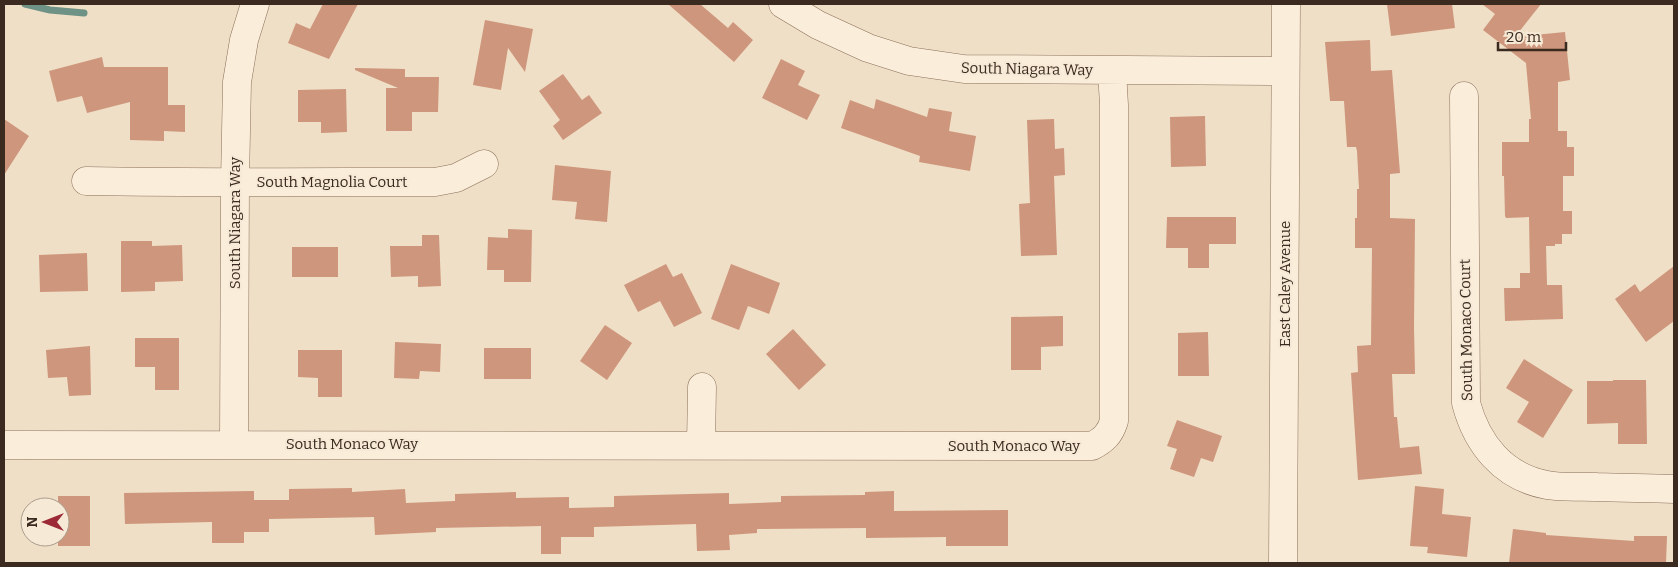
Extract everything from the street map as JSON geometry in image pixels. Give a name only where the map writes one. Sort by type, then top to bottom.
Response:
[{"type":"street","name":"South Niagara Way","points":[[234,444],[237,82],[244,40],[255,4]]},
{"type":"street","name":"South Niagara Way","points":[[783,4],[818,26],[868,48],[909,61],[964,70],[1285,71]]},
{"type":"street","name":"East Caley Avenue","points":[[1283,563],[1286,4]]},
{"type":"street","name":"South Monaco Way","points":[[4,445],[1092,446],[1103,441],[1111,431],[1114,421],[1114,105],[1112,71]]},
{"type":"street","name":"South Monaco Court","points":[[1464,96],[1466,403],[1478,437],[1490,453],[1507,468],[1527,479],[1548,486],[1674,489]]},
{"type":"street","name":"South Magnolia Court","points":[[86,181],[192,183],[435,182],[456,178],[484,164]]},
{"type":"street","points":[[700,445],[702,387]]},
{"type":"building","points":[[323,4],[358,4],[329,59],[288,43],[296,23],[310,29]]},
{"type":"building","points":[[668,4],[700,4],[728,28],[733,22],[753,40],[734,62]]},
{"type":"building","points":[[1387,4],[1452,4],[1455,28],[1391,36]]},
{"type":"building","points":[[1482,4],[1541,4],[1515,37],[1565,32],[1570,80],[1558,82],[1558,131],[1567,131],[1567,147],[1574,147],[1574,176],[1563,176],[1563,211],[1572,211],[1572,234],[1562,234],[1562,244],[1546,246],[1547,285],[1562,285],[1563,319],[1505,321],[1504,288],[1520,288],[1520,273],[1530,273],[1529,217],[1506,218],[1505,216],[1502,142],[1529,142],[1529,119],[1531,119],[1526,63],[1483,30],[1495,14]]},
{"type":"building","points":[[485,20],[533,29],[525,72],[508,48],[501,90],[473,85]]},
{"type":"building","points":[[1370,40],[1371,71],[1392,70],[1400,173],[1390,174],[1390,218],[1415,219],[1415,374],[1392,374],[1394,417],[1397,417],[1400,448],[1419,446],[1422,474],[1358,480],[1351,373],[1358,372],[1357,346],[1371,345],[1372,248],[1355,248],[1355,218],[1357,218],[1357,189],[1359,189],[1357,151],[1356,147],[1347,147],[1344,101],[1330,101],[1325,42]]},
{"type":"building","points":[[102,57],[104,67],[168,67],[168,105],[185,105],[185,132],[164,131],[164,141],[130,140],[130,102],[87,113],[82,96],[57,102],[49,71]]},
{"type":"building","points":[[781,59],[805,71],[798,85],[820,95],[807,120],[762,98]]},
{"type":"building","points":[[355,68],[405,69],[405,77],[439,77],[438,112],[412,112],[412,131],[386,131],[386,88],[398,88],[355,70]]},
{"type":"building","points":[[563,74],[582,100],[589,95],[602,113],[563,140],[553,126],[560,120],[539,91]]},
{"type":"building","points":[[346,89],[347,132],[321,133],[321,122],[298,122],[298,90]]},
{"type":"building","points":[[876,99],[927,117],[929,108],[952,112],[949,131],[976,136],[970,171],[919,162],[920,156],[841,128],[850,100],[874,109]]},
{"type":"building","points":[[1205,116],[1206,166],[1171,167],[1170,117]]},
{"type":"building","points":[[4,119],[29,136],[4,175]]},
{"type":"building","points":[[1054,119],[1055,149],[1064,148],[1065,175],[1054,176],[1057,255],[1021,256],[1019,204],[1030,203],[1027,120]]},
{"type":"building","points":[[555,165],[611,171],[607,222],[575,219],[577,202],[552,200]]},
{"type":"building","points":[[1167,217],[1236,217],[1236,244],[1209,244],[1209,268],[1188,268],[1188,248],[1166,248]]},
{"type":"building","points":[[508,229],[532,230],[531,282],[504,282],[504,270],[487,270],[488,237],[508,238]]},
{"type":"building","points":[[422,235],[439,235],[441,286],[418,287],[418,276],[391,277],[390,246],[422,246]]},
{"type":"building","points":[[121,241],[152,241],[152,246],[182,245],[183,281],[155,282],[155,291],[121,292]]},
{"type":"building","points":[[292,247],[338,247],[338,277],[292,277]]},
{"type":"building","points":[[87,253],[88,291],[40,292],[39,255]]},
{"type":"building","points":[[666,264],[673,277],[682,273],[702,313],[674,327],[660,301],[638,312],[624,285]]},
{"type":"building","points":[[731,264],[780,283],[769,314],[748,306],[739,330],[711,319]]},
{"type":"building","points":[[1674,266],[1674,321],[1646,342],[1615,299],[1635,284],[1640,292]]},
{"type":"building","points":[[1063,316],[1063,346],[1041,347],[1041,370],[1011,370],[1011,317]]},
{"type":"building","points":[[605,325],[632,343],[607,380],[580,361]]},
{"type":"building","points":[[793,329],[826,365],[799,390],[766,354]]},
{"type":"building","points":[[1208,332],[1209,376],[1178,376],[1178,333]]},
{"type":"building","points":[[135,338],[179,338],[179,390],[155,390],[155,367],[135,367]]},
{"type":"building","points":[[395,342],[441,344],[440,372],[420,371],[419,379],[394,378]]},
{"type":"building","points":[[90,346],[91,395],[69,396],[67,377],[48,378],[46,350]]},
{"type":"building","points":[[484,348],[531,348],[531,379],[484,379]]},
{"type":"building","points":[[298,350],[342,350],[342,397],[318,397],[318,378],[298,377]]},
{"type":"building","points":[[1524,359],[1573,390],[1543,438],[1517,422],[1529,402],[1506,388]]},
{"type":"building","points":[[1646,380],[1647,444],[1618,444],[1618,423],[1587,424],[1587,381]]},
{"type":"building","points":[[1177,420],[1222,436],[1213,462],[1201,458],[1194,477],[1170,469],[1177,449],[1167,446]]},
{"type":"building","points":[[1415,486],[1444,489],[1442,514],[1471,517],[1467,557],[1427,553],[1428,547],[1410,546]]},
{"type":"building","points":[[352,488],[352,492],[405,489],[406,503],[455,501],[455,494],[516,492],[516,498],[569,497],[569,508],[614,507],[614,496],[729,493],[729,504],[781,502],[781,496],[865,495],[865,492],[894,491],[894,511],[1008,510],[1008,546],[946,546],[946,537],[866,538],[866,528],[757,529],[757,533],[729,535],[730,550],[697,551],[696,524],[594,527],[594,537],[561,537],[561,554],[541,554],[541,526],[436,528],[436,532],[375,535],[374,517],[269,519],[269,532],[244,532],[244,543],[212,543],[212,522],[125,524],[124,493],[254,491],[254,500],[289,500],[289,489]]},
{"type":"building","points":[[90,496],[90,546],[70,546],[70,497],[58,497]]},
{"type":"building","points":[[1513,529],[1546,533],[1546,535],[1634,541],[1634,536],[1667,536],[1666,563],[1509,563]]},
{"type":"waterway","points":[[25,4],[50,10],[84,13]]}]
